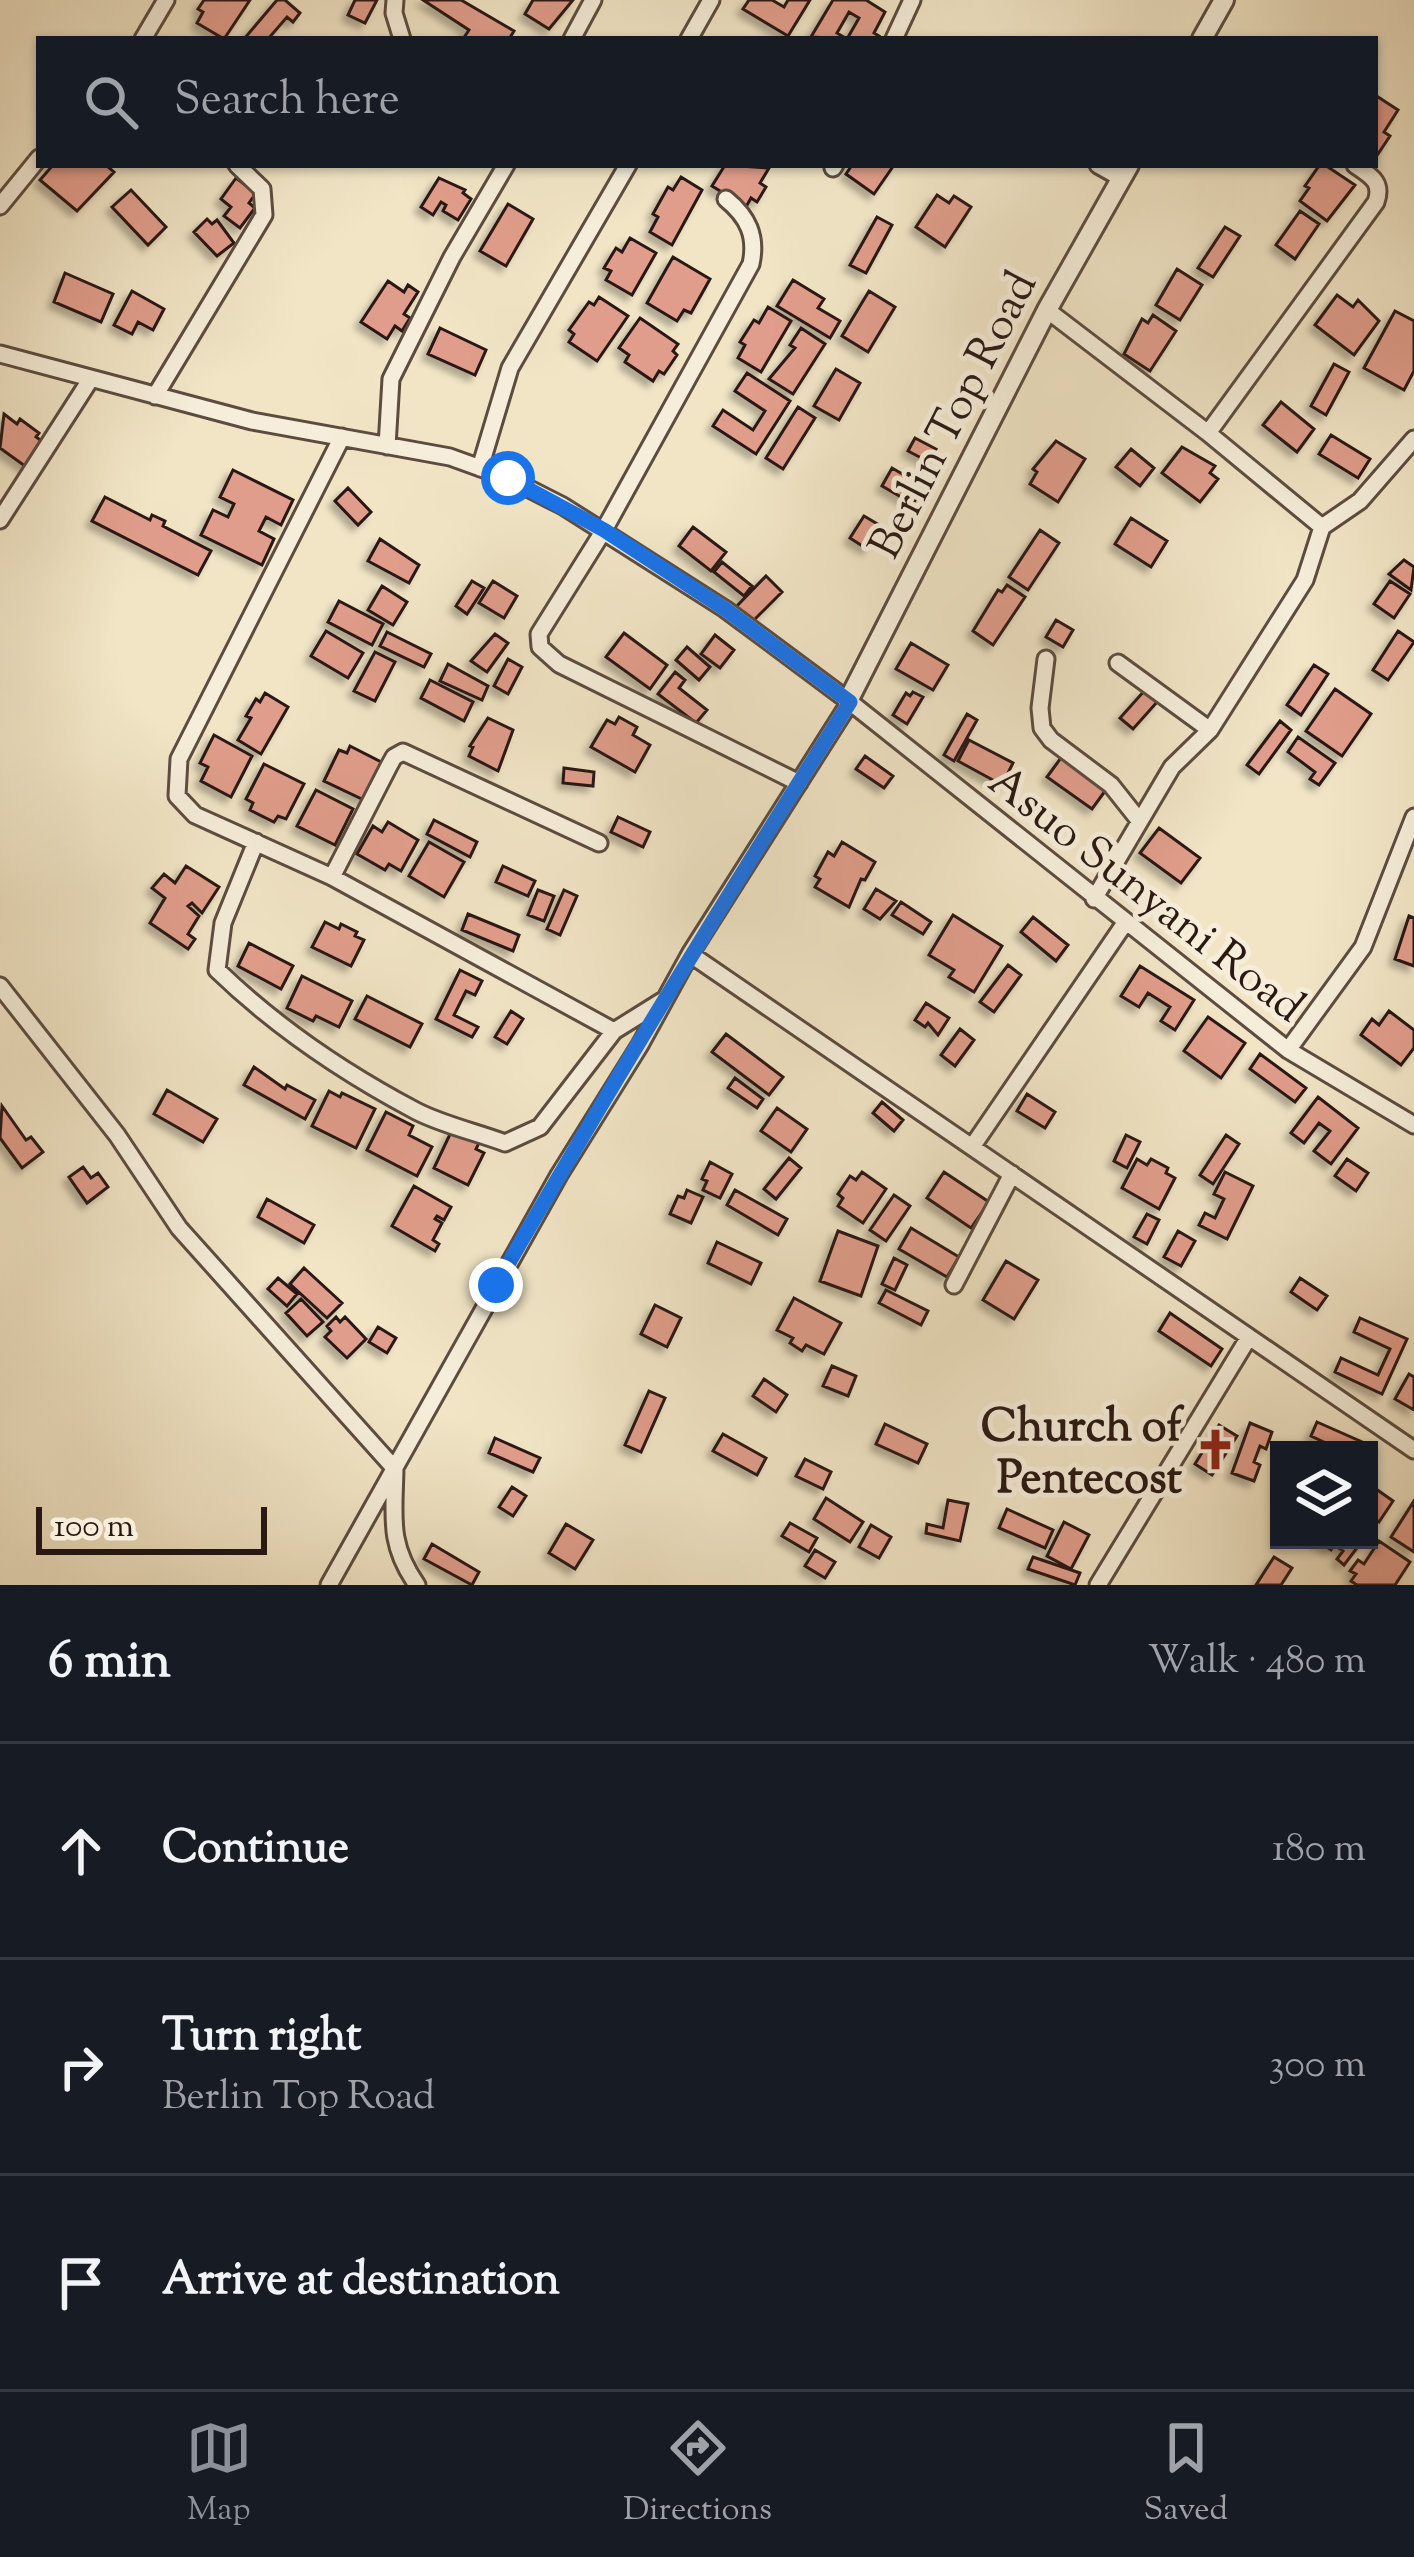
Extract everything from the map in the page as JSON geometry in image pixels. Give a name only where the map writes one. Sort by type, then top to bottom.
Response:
[{"type":"street","points":[[145,36],[166,0]]},
{"type":"street","points":[[395,0],[401,36]]},
{"type":"street","points":[[574,36],[593,0]]},
{"type":"street","points":[[690,36],[711,0]]},
{"type":"street","points":[[895,36],[912,0]]},
{"type":"street","points":[[1204,36],[1224,0]]},
{"type":"street","points":[[0,206],[36,162]]},
{"type":"street","points":[[155,396],[264,215],[262,189],[240,168]]},
{"type":"street","points":[[387,446],[391,379],[452,257],[504,168]]},
{"type":"street","points":[[480,468],[510,368],[626,168]]},
{"type":"street","points":[[1208,433],[1376,202],[1380,191],[1376,180],[1358,168]]},
{"type":"street","name":"Berlin Top Road","points":[[329,1585],[559,1175],[690,954],[849,702],[1046,310],[1125,172]]},
{"type":"street","points":[[726,200],[748,223],[754,250],[751,264],[604,530],[539,634],[540,647],[559,664],[799,783]]},
{"type":"street","points":[[1046,310],[1322,527]]},
{"type":"street","name":"Asuo Sunyani Road","points":[[0,355],[252,421],[450,457],[526,487],[604,530],[725,609],[1288,1050],[1414,1125]]},
{"type":"street","points":[[0,520],[90,380]]},
{"type":"street","points":[[342,437],[179,759],[177,796],[195,815],[332,877],[614,1031]]},
{"type":"street","points":[[1094,898],[1172,767],[1210,730],[1305,580],[1322,527],[1360,501],[1414,439]]},
{"type":"street","points":[[1046,659],[1042,728],[1111,785],[1138,819]]},
{"type":"street","points":[[1118,663],[1210,730]]},
{"type":"street","points":[[332,877],[388,766],[404,752],[599,843]]},
{"type":"street","points":[[1288,1050],[1363,947],[1414,818]]},
{"type":"street","points":[[256,842],[223,922],[218,970],[254,1005],[331,1061],[420,1113],[505,1143],[540,1127],[614,1031],[665,1000]]},
{"type":"street","points":[[972,1147],[1125,922]]},
{"type":"street","points":[[690,954],[1414,1450]]},
{"type":"street","points":[[0,986],[117,1135],[179,1228],[395,1469],[393,1538],[417,1585]]},
{"type":"street","points":[[954,1285],[1012,1174]]},
{"type":"street","points":[[1098,1585],[1249,1336]]},
{"type":"building","points":[[204,0],[250,0],[226,36],[197,23],[203,12],[198,9]]},
{"type":"building","points":[[277,0],[285,0],[300,13],[293,22],[287,17],[271,36],[247,36]]},
{"type":"building","points":[[355,0],[377,0],[365,23],[348,15]]},
{"type":"building","points":[[423,0],[461,0],[514,31],[511,36],[465,36],[469,30]]},
{"type":"building","points":[[533,0],[573,0],[549,29],[525,14]]},
{"type":"building","points":[[749,0],[772,0],[784,7],[788,0],[810,0],[788,36],[743,9]]},
{"type":"building","points":[[833,0],[866,0],[885,12],[874,33],[879,36],[849,36],[859,18],[849,12],[837,33],[842,36],[812,36]]},
{"type":"building","points":[[1378,97],[1398,110],[1384,132],[1390,136],[1378,154]]},
{"type":"building","points":[[50,168],[109,168],[114,172],[77,211],[40,180]]},
{"type":"building","points":[[723,168],[769,168],[760,183],[766,187],[757,202],[751,198],[746,207],[712,186]]},
{"type":"building","points":[[850,168],[892,168],[874,194],[846,174]]},
{"type":"building","points":[[1318,168],[1330,168],[1355,185],[1327,221],[1300,201],[1309,188],[1305,186]]},
{"type":"building","points":[[681,177],[702,190],[672,245],[650,232],[658,217],[653,214],[668,187],[673,190]]},
{"type":"building","points":[[236,178],[256,193],[249,203],[255,208],[240,228],[224,216],[231,207],[221,199]]},
{"type":"building","points":[[439,178],[465,190],[471,199],[458,220],[443,211],[446,205],[441,202],[433,215],[421,207]]},
{"type":"building","points":[[131,190],[166,227],[148,245],[112,207]]},
{"type":"building","points":[[937,195],[949,203],[954,196],[971,207],[945,247],[916,227]]},
{"type":"building","points":[[508,204],[533,219],[506,266],[480,251]]},
{"type":"building","points":[[1300,211],[1319,224],[1295,259],[1276,245]]},
{"type":"building","points":[[877,217],[892,225],[866,273],[850,265]]},
{"type":"building","points":[[207,219],[212,224],[217,220],[234,243],[217,256],[194,232]]},
{"type":"building","points":[[1225,227],[1240,236],[1213,277],[1198,268]]},
{"type":"building","points":[[630,238],[656,253],[632,295],[606,280],[611,271],[604,268],[616,248],[622,252]]},
{"type":"building","points":[[673,257],[710,279],[691,313],[684,310],[677,321],[647,303]]},
{"type":"building","points":[[1177,269],[1202,285],[1180,320],[1156,305]]},
{"type":"building","points":[[65,273],[113,294],[101,322],[54,302]]},
{"type":"building","points":[[793,280],[824,299],[818,308],[840,321],[830,338],[777,306]]},
{"type":"building","points":[[388,281],[404,292],[408,285],[418,292],[404,314],[410,318],[402,331],[395,326],[387,339],[361,322]]},
{"type":"building","points":[[132,291],[164,309],[153,330],[138,322],[132,334],[114,325]]},
{"type":"building","points":[[869,291],[895,307],[868,352],[842,336]]},
{"type":"building","points":[[1337,295],[1353,307],[1358,300],[1379,321],[1354,355],[1315,325]]},
{"type":"building","points":[[599,297],[628,316],[597,361],[569,342],[574,334],[569,330],[589,302],[594,305]]},
{"type":"building","points":[[768,307],[791,321],[761,372],[738,358],[745,345],[740,342]]},
{"type":"building","points":[[1395,311],[1414,321],[1414,371],[1404,390],[1364,368]]},
{"type":"building","points":[[1153,315],[1176,331],[1150,371],[1124,354],[1142,319],[1148,323]]},
{"type":"building","points":[[640,318],[678,344],[673,351],[677,355],[653,381],[625,362],[629,355],[619,348]]},
{"type":"building","points":[[440,328],[486,350],[475,375],[428,354]]},
{"type":"building","points":[[801,328],[825,344],[793,394],[769,379],[795,348],[790,345]]},
{"type":"building","points":[[1334,364],[1349,372],[1326,415],[1311,406]]},
{"type":"building","points":[[836,369],[860,383],[839,420],[814,406]]},
{"type":"building","points":[[747,373],[790,401],[756,454],[713,426],[723,410],[753,430],[765,411],[735,391]]},
{"type":"building","points":[[1281,402],[1314,429],[1297,452],[1263,425]]},
{"type":"building","points":[[798,407],[815,418],[783,469],[766,458]]},
{"type":"building","points":[[4,414],[17,424],[20,419],[46,444],[29,469],[0,448]]},
{"type":"building","points":[[1331,435],[1370,459],[1358,478],[1319,454]]},
{"type":"building","points":[[915,438],[936,449],[929,462],[908,451]]},
{"type":"building","points":[[1056,441],[1085,459],[1058,502],[1030,484],[1037,472],[1033,469]]},
{"type":"building","points":[[1182,447],[1215,466],[1210,473],[1218,479],[1200,502],[1162,473]]},
{"type":"building","points":[[1131,449],[1154,468],[1140,486],[1116,467]]},
{"type":"building","points":[[892,468],[923,486],[913,504],[882,486]]},
{"type":"building","points":[[233,470],[293,500],[281,525],[266,517],[259,531],[274,539],[262,565],[201,535],[213,510],[228,517],[234,504],[220,497]]},
{"type":"building","points":[[348,488],[371,512],[358,525],[335,501]]},
{"type":"building","points":[[105,497],[150,520],[152,515],[165,521],[163,526],[211,551],[198,575],[92,521]]},
{"type":"building","points":[[864,516],[881,526],[867,549],[850,538]]},
{"type":"building","points":[[1131,518],[1167,541],[1151,567],[1115,544]]},
{"type":"building","points":[[693,527],[726,552],[711,571],[679,546]]},
{"type":"building","points":[[1040,530],[1059,543],[1028,590],[1009,577]]},
{"type":"building","points":[[380,539],[419,565],[409,583],[368,561]]},
{"type":"building","points":[[1404,560],[1414,567],[1411,590],[1389,574]]},
{"type":"building","points":[[722,562],[752,586],[744,596],[714,572]]},
{"type":"building","points":[[766,576],[782,592],[751,623],[735,608]]},
{"type":"building","points":[[472,581],[484,588],[467,614],[456,606]]},
{"type":"building","points":[[493,581],[517,596],[504,618],[479,603]]},
{"type":"building","points":[[1390,581],[1410,594],[1394,618],[1374,604]]},
{"type":"building","points":[[1007,585],[1025,597],[993,645],[973,631],[998,590],[1002,592]]},
{"type":"building","points":[[382,586],[407,602],[393,625],[368,610]]},
{"type":"building","points":[[339,601],[383,624],[372,645],[328,622]]},
{"type":"building","points":[[1056,620],[1073,630],[1063,647],[1046,637]]},
{"type":"building","points":[[326,631],[363,653],[348,678],[311,656]]},
{"type":"building","points":[[1398,631],[1414,642],[1388,680],[1373,670]]},
{"type":"building","points":[[387,632],[431,654],[424,667],[380,646]]},
{"type":"building","points":[[624,633],[667,665],[650,689],[606,657]]},
{"type":"building","points":[[495,634],[508,643],[487,672],[471,661]]},
{"type":"building","points":[[715,635],[734,650],[720,668],[701,654]]},
{"type":"building","points":[[911,643],[948,665],[933,690],[896,669]]},
{"type":"building","points":[[687,647],[710,667],[699,680],[676,660]]},
{"type":"building","points":[[375,652],[395,662],[375,701],[354,691]]},
{"type":"building","points":[[508,659],[522,667],[508,694],[494,686]]},
{"type":"building","points":[[448,664],[488,686],[482,700],[440,681]]},
{"type":"building","points":[[1314,665],[1328,674],[1301,715],[1287,705]]},
{"type":"building","points":[[675,672],[685,680],[679,688],[707,710],[696,723],[658,694]]},
{"type":"building","points":[[430,680],[473,702],[464,721],[421,698]]},
{"type":"building","points":[[1335,689],[1371,714],[1342,756],[1306,731]]},
{"type":"building","points":[[1145,690],[1158,701],[1133,729],[1120,718]]},
{"type":"building","points":[[265,693],[288,707],[261,754],[238,740],[251,718],[246,716]]},
{"type":"building","points":[[906,693],[923,697],[907,724],[893,715]]},
{"type":"building","points":[[967,714],[977,720],[954,761],[944,755]]},
{"type":"building","points":[[619,717],[637,727],[633,735],[650,745],[635,772],[591,747],[607,720],[615,724]]},
{"type":"building","points":[[488,718],[513,730],[498,771],[469,756]]},
{"type":"building","points":[[1280,721],[1291,730],[1259,774],[1247,765]]},
{"type":"building","points":[[214,735],[252,756],[231,797],[201,781],[208,767],[200,763]]},
{"type":"building","points":[[1298,737],[1335,763],[1319,785],[1310,779],[1315,772],[1288,752]]},
{"type":"building","points":[[969,740],[1013,763],[1002,785],[958,761]]},
{"type":"building","points":[[350,746],[383,763],[364,800],[324,781],[339,750],[347,753]]},
{"type":"building","points":[[1063,755],[1108,787],[1092,809],[1047,777]]},
{"type":"building","points":[[865,756],[893,776],[884,788],[856,769]]},
{"type":"building","points":[[264,764],[304,784],[286,819],[278,816],[274,822],[250,810],[253,803],[246,799]]},
{"type":"building","points":[[564,768],[594,772],[593,786],[563,783]]},
{"type":"building","points":[[316,790],[353,809],[335,845],[297,826]]},
{"type":"building","points":[[618,817],[650,832],[643,847],[611,832]]},
{"type":"building","points":[[434,820],[477,842],[470,857],[427,834]]},
{"type":"building","points":[[388,822],[418,840],[401,871],[389,864],[385,870],[357,854],[373,826],[382,832]]},
{"type":"building","points":[[1159,828],[1200,858],[1181,883],[1140,853]]},
{"type":"building","points":[[429,842],[464,862],[444,897],[409,876]]},
{"type":"building","points":[[842,842],[875,862],[865,880],[861,879],[849,907],[815,887],[820,879],[815,876],[828,852],[834,856]]},
{"type":"building","points":[[186,866],[219,887],[202,913],[192,903],[188,906],[199,916],[188,934],[195,939],[188,949],[150,923],[165,898],[152,888],[164,874],[175,883]]},
{"type":"building","points":[[503,866],[535,881],[528,896],[496,882]]},
{"type":"building","points":[[876,889],[896,901],[880,919],[864,909]]},
{"type":"building","points":[[538,890],[554,896],[544,921],[528,915]]},
{"type":"building","points":[[564,890],[577,896],[560,935],[547,929]]},
{"type":"building","points":[[901,902],[931,922],[923,934],[892,915]]},
{"type":"building","points":[[468,914],[519,935],[513,951],[462,930]]},
{"type":"building","points":[[953,915],[1002,946],[974,992],[949,977],[954,970],[929,955]]},
{"type":"building","points":[[1409,916],[1414,918],[1414,966],[1395,959]]},
{"type":"building","points":[[1033,917],[1068,945],[1056,961],[1021,932]]},
{"type":"building","points":[[325,922],[339,929],[341,924],[364,940],[351,966],[312,947]]},
{"type":"building","points":[[249,943],[293,966],[281,989],[238,966]]},
{"type":"building","points":[[1008,965],[1021,975],[994,1012],[980,1002]]},
{"type":"building","points":[[1140,966],[1194,1000],[1175,1030],[1161,1021],[1170,1007],[1148,993],[1139,1007],[1121,996]]},
{"type":"building","points":[[460,970],[482,981],[475,995],[466,991],[454,1015],[478,1027],[472,1037],[436,1019]]},
{"type":"building","points":[[302,976],[352,1001],[339,1027],[287,1008]]},
{"type":"building","points":[[367,996],[422,1024],[410,1047],[355,1019]]},
{"type":"building","points":[[926,1003],[949,1018],[938,1035],[928,1023],[925,1027],[915,1020]]},
{"type":"building","points":[[511,1011],[523,1019],[507,1044],[495,1037]]},
{"type":"building","points":[[1389,1011],[1414,1030],[1414,1048],[1401,1065],[1361,1035],[1372,1019],[1379,1025]]},
{"type":"building","points":[[1208,1017],[1245,1043],[1221,1078],[1184,1051]]},
{"type":"building","points":[[960,1029],[974,1040],[955,1066],[941,1055]]},
{"type":"building","points":[[726,1034],[783,1077],[769,1095],[712,1052]]},
{"type":"building","points":[[1260,1054],[1306,1088],[1295,1102],[1250,1069]]},
{"type":"building","points":[[254,1067],[285,1089],[287,1085],[315,1100],[305,1119],[244,1085]]},
{"type":"building","points":[[735,1078],[763,1099],[757,1108],[728,1088]]},
{"type":"building","points":[[167,1090],[217,1119],[203,1142],[154,1114]]},
{"type":"building","points":[[329,1091],[375,1109],[356,1148],[312,1126]]},
{"type":"building","points":[[1027,1094],[1055,1112],[1045,1128],[1017,1111]]},
{"type":"building","points":[[1318,1097],[1358,1128],[1331,1164],[1314,1151],[1330,1131],[1319,1123],[1304,1143],[1291,1133]]},
{"type":"building","points":[[882,1102],[903,1120],[894,1131],[873,1113]]},
{"type":"building","points":[[2,1106],[26,1140],[31,1137],[43,1152],[22,1168],[0,1138]]},
{"type":"building","points":[[777,1108],[807,1129],[791,1152],[761,1131]]},
{"type":"building","points":[[386,1112],[413,1126],[409,1135],[432,1147],[417,1176],[367,1150]]},
{"type":"building","points":[[452,1130],[479,1143],[476,1149],[484,1153],[468,1185],[434,1168]]},
{"type":"building","points":[[1126,1135],[1140,1142],[1127,1168],[1114,1161]]},
{"type":"building","points":[[1226,1135],[1239,1144],[1213,1184],[1200,1175]]},
{"type":"building","points":[[789,1158],[801,1168],[776,1199],[764,1189]]},
{"type":"building","points":[[1137,1159],[1147,1165],[1151,1159],[1175,1178],[1159,1209],[1122,1188]]},
{"type":"building","points":[[1347,1159],[1368,1173],[1356,1191],[1335,1176]]},
{"type":"building","points":[[710,1162],[732,1174],[720,1198],[703,1190],[707,1181],[702,1179]]},
{"type":"building","points":[[83,1167],[91,1178],[98,1173],[108,1187],[87,1203],[69,1177]]},
{"type":"building","points":[[862,1172],[886,1189],[863,1223],[838,1206],[843,1198],[838,1194],[850,1176],[856,1180]]},
{"type":"building","points":[[944,1172],[989,1202],[971,1228],[927,1198]]},
{"type":"building","points":[[1225,1172],[1253,1186],[1227,1239],[1199,1225],[1205,1213],[1215,1218],[1224,1199],[1214,1194]]},
{"type":"building","points":[[414,1186],[451,1207],[444,1220],[435,1219],[442,1223],[433,1240],[439,1244],[435,1251],[392,1226]]},
{"type":"building","points":[[687,1190],[703,1197],[691,1223],[670,1214],[678,1196],[684,1198]]},
{"type":"building","points":[[735,1190],[787,1219],[778,1235],[727,1205]]},
{"type":"building","points":[[894,1195],[910,1206],[886,1241],[870,1230]]},
{"type":"building","points":[[267,1199],[314,1225],[304,1243],[258,1217]]},
{"type":"building","points":[[1147,1214],[1159,1220],[1147,1244],[1134,1237]]},
{"type":"building","points":[[911,1228],[959,1257],[947,1277],[899,1249]]},
{"type":"building","points":[[838,1231],[878,1246],[861,1296],[820,1281]]},
{"type":"building","points":[[1178,1231],[1195,1241],[1181,1266],[1164,1257]]},
{"type":"building","points":[[717,1242],[761,1263],[751,1284],[708,1263]]},
{"type":"building","points":[[894,1258],[907,1265],[895,1290],[882,1284]]},
{"type":"building","points":[[1006,1261],[1038,1280],[1014,1319],[983,1300]]},
{"type":"building","points":[[304,1268],[342,1303],[327,1318],[290,1284]]},
{"type":"building","points":[[278,1278],[297,1294],[287,1306],[268,1289]]},
{"type":"building","points":[[1300,1278],[1327,1296],[1317,1310],[1291,1292]]},
{"type":"building","points":[[886,1290],[928,1311],[921,1325],[879,1303]]},
{"type":"building","points":[[794,1298],[841,1323],[824,1354],[806,1345],[802,1351],[790,1343],[793,1338],[777,1330]]},
{"type":"building","points":[[301,1299],[323,1322],[307,1336],[286,1313]]},
{"type":"building","points":[[655,1305],[681,1318],[667,1347],[641,1334]]},
{"type":"building","points":[[1170,1313],[1222,1349],[1211,1366],[1159,1331]]},
{"type":"building","points":[[336,1317],[340,1322],[345,1317],[366,1339],[347,1358],[325,1337]]},
{"type":"building","points":[[1360,1318],[1407,1339],[1382,1394],[1335,1372],[1341,1358],[1378,1375],[1390,1349],[1354,1332]]},
{"type":"building","points":[[378,1327],[396,1338],[387,1353],[369,1342]]},
{"type":"building","points":[[832,1366],[856,1376],[848,1396],[823,1386]]},
{"type":"building","points":[[1409,1374],[1414,1377],[1414,1410],[1395,1399]]},
{"type":"building","points":[[764,1379],[787,1395],[776,1412],[753,1396]]},
{"type":"building","points":[[649,1391],[665,1398],[641,1452],[625,1445]]},
{"type":"building","points":[[1317,1422],[1360,1441],[1322,1441],[1311,1436]]},
{"type":"building","points":[[1250,1423],[1272,1432],[1266,1449],[1260,1446],[1254,1462],[1260,1465],[1254,1481],[1232,1473]]},
{"type":"building","points":[[885,1424],[927,1444],[918,1463],[876,1444]]},
{"type":"building","name":"Church of Pentecost","points":[[1219,1425],[1237,1436],[1212,1475],[1195,1464]]},
{"type":"building","points":[[723,1434],[766,1458],[757,1475],[713,1451]]},
{"type":"building","points":[[495,1438],[540,1458],[533,1472],[489,1453]]},
{"type":"building","points":[[805,1459],[831,1472],[823,1489],[796,1476]]},
{"type":"building","points":[[512,1487],[526,1496],[513,1516],[499,1507]]},
{"type":"building","points":[[1378,1490],[1393,1501],[1378,1521]]},
{"type":"building","points":[[826,1498],[863,1522],[850,1542],[814,1519]]},
{"type":"building","points":[[948,1500],[968,1504],[960,1541],[926,1533],[927,1524],[943,1528]]},
{"type":"building","points":[[1414,1501],[1414,1552],[1391,1537]]},
{"type":"building","points":[[1007,1509],[1053,1530],[1045,1548],[999,1528]]},
{"type":"building","points":[[1064,1522],[1089,1535],[1071,1569],[1047,1556]]},
{"type":"building","points":[[790,1523],[817,1538],[809,1552],[782,1536]]},
{"type":"building","points":[[566,1524],[593,1540],[575,1569],[549,1553]]},
{"type":"building","points":[[871,1525],[891,1537],[879,1558],[859,1547]]},
{"type":"building","points":[[1378,1543],[1410,1562],[1395,1585],[1357,1585],[1351,1581],[1356,1574],[1350,1571],[1358,1560],[1364,1564]]},
{"type":"building","points":[[432,1544],[479,1572],[472,1585],[424,1559]]},
{"type":"building","points":[[1340,1549],[1356,1549],[1344,1565],[1337,1559]]},
{"type":"building","points":[[815,1550],[835,1562],[825,1578],[805,1566]]},
{"type":"building","points":[[1033,1557],[1080,1573],[1075,1585],[1028,1569]]},
{"type":"building","points":[[1274,1557],[1292,1568],[1281,1585],[1256,1585]]},
{"type":"place","name":"Church of Pentecost","points":[[1216,1450]]},
{"type":"route","points":[[496,1285],[690,954],[850,702],[725,609],[604,530],[508,478]]}]
